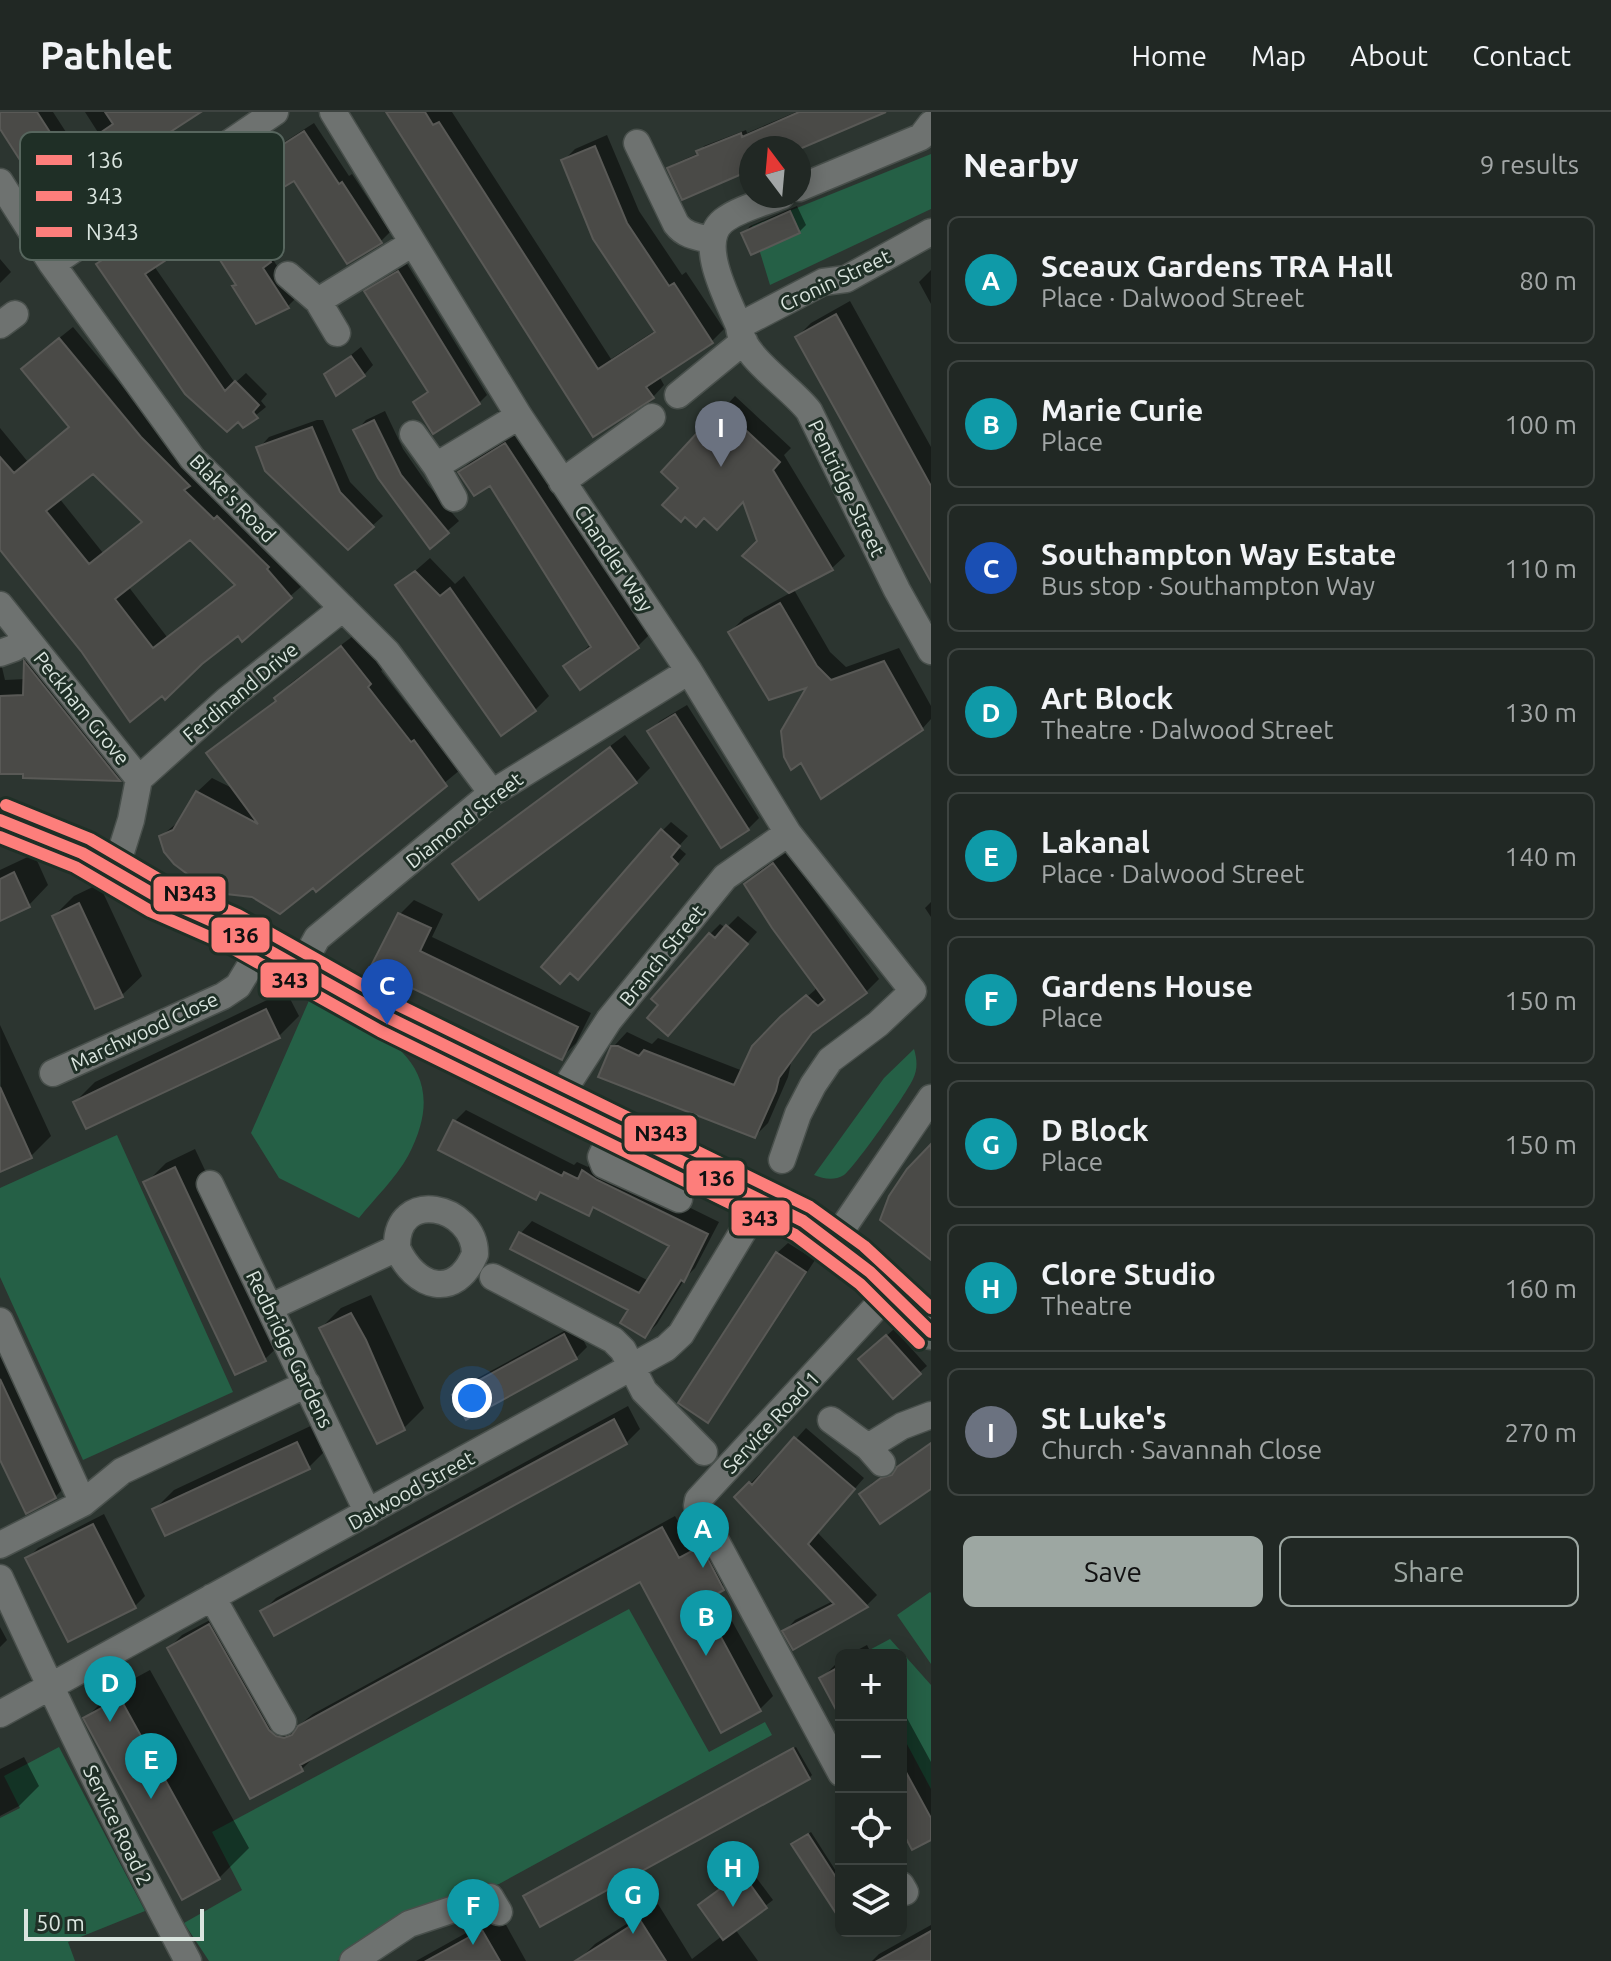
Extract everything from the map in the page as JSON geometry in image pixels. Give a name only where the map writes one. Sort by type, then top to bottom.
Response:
[{"type":"main road","points":[[0,820],[82,853],[158,897],[230,929],[387,1017],[762,1200],[834,1241],[931,1332]]},
{"type":"street","points":[[246,132],[275,112]]},
{"type":"street","name":"Chandler Way","points":[[333,112],[519,416],[689,671],[788,833],[913,991],[878,1024],[830,1060],[798,1114],[782,1160]]},
{"type":"street","points":[[811,183],[921,137],[931,124]]},
{"type":"street","points":[[637,143],[681,231],[712,240],[724,221],[754,208]]},
{"type":"street","name":"Blake's Road","points":[[0,182],[20,214]]},
{"type":"street","name":"Cronin Street","points":[[678,395],[742,334],[823,282],[846,279],[931,232]]},
{"type":"street","name":"Pentridge Street","points":[[712,240],[713,258],[750,351],[809,411],[897,590],[931,651]]},
{"type":"street","points":[[318,301],[413,243]]},
{"type":"street","name":"Blake's Road","points":[[49,260],[192,458],[387,652],[492,793]]},
{"type":"street","points":[[52,264],[58,260]]},
{"type":"street","points":[[288,275],[318,301],[337,333]]},
{"type":"street","points":[[436,466],[519,416]]},
{"type":"street","points":[[562,482],[652,417]]},
{"type":"street","points":[[413,434],[454,498]]},
{"type":"street","name":"Peckham Grove","points":[[0,605],[139,779],[131,820],[115,871]]},
{"type":"street","name":"Ferdinand Drive","points":[[139,779],[227,700],[343,608]]},
{"type":"street","name":"Peckham Grove","points":[[0,653],[14,648],[26,638]]},
{"type":"street","name":"Diamond Street","points":[[300,969],[317,938],[492,793],[689,671]]},
{"type":"street","name":"Branch Street","points":[[558,1099],[609,1020],[725,877],[788,833]]},
{"type":"street","name":"Marchwood Close","points":[[53,1073],[223,996],[238,986],[261,948]]},
{"type":"street","points":[[834,1241],[931,1098]]},
{"type":"street","points":[[615,1127],[601,1157],[604,1165],[679,1199]]},
{"type":"street","name":"Redbridge Gardens","points":[[210,1184],[368,1513]]},
{"type":"street","name":"Dalwood Street","points":[[0,1714],[666,1348],[681,1334],[762,1200]]},
{"type":"street","points":[[271,1307],[397,1248]]},
{"type":"street","points":[[493,1277],[605,1334],[623,1350],[651,1400],[704,1452]]},
{"type":"street","name":"Service Road 1","points":[[835,1762],[697,1506],[698,1500],[890,1292]]},
{"type":"street","points":[[0,1321],[83,1503]]},
{"type":"street","points":[[0,1545],[83,1503],[122,1471],[307,1384]]},
{"type":"street","points":[[831,1420],[875,1455],[902,1426],[931,1415]]},
{"type":"street","name":"Service Road 2","points":[[0,1578],[49,1687],[188,1961]]},
{"type":"street","points":[[212,1597],[283,1722]]},
{"type":"street","points":[[353,1961],[409,1924],[490,1897],[499,1912]]},
{"type":"green space","points":[[931,154],[931,209],[770,285],[752,226],[797,208],[811,208],[811,202]]},
{"type":"green space","points":[[311,996],[386,1038],[418,1074],[424,1097],[421,1124],[408,1156],[359,1218],[279,1178],[251,1133]]},
{"type":"green space","points":[[914,1049],[916,1072],[913,1079],[858,1159],[840,1177],[829,1179],[814,1175],[884,1078]]},
{"type":"green space","points":[[117,1135],[233,1392],[83,1460],[0,1277],[0,1188]]},
{"type":"green space","points":[[931,1593],[931,1664],[897,1615]]},
{"type":"green space","points":[[629,1609],[709,1752],[765,1722],[772,1735],[499,1884],[404,1918],[337,1961],[209,1961],[184,1923],[242,1890],[212,1832]]},
{"type":"green space","points":[[890,1639],[899,1649],[871,1649]]},
{"type":"green space","points":[[907,1658],[931,1685],[931,1789],[907,1744]]},
{"type":"green space","points":[[59,1747],[145,1911],[68,1942],[75,1961],[0,1961],[0,1818],[20,1808],[4,1776]]},
{"type":"building","points":[[0,112],[37,112],[50,132],[20,132],[20,160],[0,129]]},
{"type":"building","points":[[105,112],[201,112],[170,132],[101,132],[113,124]]},
{"type":"building","points":[[386,112],[425,112],[433,125],[439,122],[598,369],[655,332],[593,239],[561,160],[595,146],[627,223],[669,286],[674,283],[713,343],[646,387],[654,398],[593,437]]},
{"type":"building","points":[[799,112],[886,112],[811,144],[811,136],[744,136]]},
{"type":"building","points":[[304,131],[382,243],[347,264],[294,181],[284,187],[284,144]]},
{"type":"building","points":[[741,133],[739,175],[682,200],[667,168],[698,155],[696,151]]},
{"type":"building","points":[[790,211],[800,233],[751,255],[741,233]]},
{"type":"building","points":[[102,260],[166,260],[145,274],[225,391],[235,381],[259,405],[253,412],[258,418],[243,428],[238,422],[227,432],[185,394],[96,264]]},
{"type":"building","points":[[220,260],[270,260],[263,268],[289,308],[256,324],[232,286],[236,285]]},
{"type":"building","points":[[398,271],[480,404],[433,434],[413,402],[428,392],[364,291]]},
{"type":"building","points":[[836,314],[931,486],[931,582],[795,337]]},
{"type":"building","points":[[59,338],[141,437],[190,486],[184,490],[214,519],[217,516],[269,567],[267,569],[292,598],[242,642],[238,636],[202,664],[165,700],[162,696],[130,722],[81,651],[0,550],[0,457],[14,473],[69,427],[21,369]],"holes":[[[93,474],[142,522],[89,564],[46,511]],[[190,540],[235,585],[153,648],[115,599]]]},
{"type":"building","points":[[351,356],[365,376],[336,396],[324,374]]},
{"type":"building","points":[[721,407],[780,462],[773,470],[833,570],[789,593],[742,556],[757,541],[743,502],[717,530],[704,518],[696,527],[685,517],[681,522],[662,505],[678,488],[661,472]]},
{"type":"building","points":[[374,420],[401,475],[449,533],[430,549],[378,478],[353,430]]},
{"type":"building","points":[[312,427],[340,492],[374,527],[348,550],[265,471],[256,447]]},
{"type":"building","points":[[505,443],[639,648],[580,690],[563,666],[591,647],[490,486],[474,496],[458,472]]},
{"type":"building","points":[[415,571],[440,596],[450,588],[536,711],[501,736],[395,585]]},
{"type":"building","points":[[780,603],[817,666],[831,680],[884,661],[923,730],[821,799],[801,763],[791,770],[784,757],[781,731],[806,688],[769,700],[728,632]]},
{"type":"building","points":[[341,646],[371,684],[368,687],[411,742],[414,740],[447,786],[316,892],[313,888],[280,914],[252,897],[226,894],[202,885],[174,864],[164,852],[159,836],[173,830],[196,791],[258,824],[206,753],[276,701],[274,698]]},
{"type":"building","points":[[24,661],[120,781],[23,778],[23,774],[0,774],[0,696],[23,695]]},
{"type":"building","points":[[675,714],[749,830],[721,848],[647,731]]},
{"type":"building","points":[[610,747],[637,783],[479,900],[452,864]]},
{"type":"building","points":[[661,829],[680,846],[671,857],[678,864],[578,980],[570,973],[560,984],[541,967]]},
{"type":"building","points":[[773,863],[867,993],[812,1033],[779,1078],[755,1138],[598,1077],[611,1046],[618,1046],[639,1056],[644,1050],[734,1085],[752,1046],[780,1017],[806,995],[818,1006],[825,1000],[744,884]]},
{"type":"building","points":[[14,872],[30,907],[0,921],[0,879]]},
{"type":"building","points":[[79,903],[123,997],[95,1009],[52,916]]},
{"type":"building","points":[[398,913],[431,928],[420,951],[578,1027],[562,1060],[370,968]]},
{"type":"building","points":[[726,925],[748,944],[668,1036],[647,1018],[658,1005],[651,999],[709,933],[715,938]]},
{"type":"building","points":[[266,1009],[280,1038],[86,1129],[73,1102]]},
{"type":"building","points":[[0,1087],[32,1158],[0,1172]]},
{"type":"building","points":[[453,1120],[562,1176],[564,1172],[578,1179],[582,1170],[708,1234],[684,1282],[681,1280],[645,1338],[620,1323],[628,1310],[510,1249],[519,1232],[639,1293],[669,1246],[593,1207],[589,1216],[540,1192],[536,1200],[438,1150]]},
{"type":"building","points":[[931,1144],[931,1260],[880,1220],[889,1196],[907,1169]]},
{"type":"building","points":[[175,1167],[266,1361],[235,1375],[143,1182]]},
{"type":"building","points":[[776,1252],[806,1272],[708,1423],[678,1403]]},
{"type":"building","points":[[351,1313],[405,1430],[377,1444],[319,1328]]},
{"type":"building","points":[[564,1334],[577,1359],[466,1420],[452,1395]]},
{"type":"building","points":[[886,1335],[921,1374],[893,1399],[858,1359]]},
{"type":"building","points":[[0,1379],[56,1498],[26,1514],[0,1460]]},
{"type":"building","points":[[614,1419],[627,1444],[274,1636],[260,1611]]},
{"type":"building","points":[[794,1437],[855,1489],[808,1544],[868,1607],[793,1650],[782,1631],[834,1604],[734,1497],[749,1482],[752,1485]]},
{"type":"building","points":[[297,1442],[310,1469],[165,1536],[152,1509]]},
{"type":"building","points":[[931,1443],[931,1489],[880,1524],[859,1494],[881,1478],[892,1475],[897,1467]]},
{"type":"building","points":[[93,1524],[136,1608],[68,1642],[25,1558]]},
{"type":"building","points":[[662,1527],[679,1558],[701,1546],[724,1590],[702,1602],[761,1711],[721,1733],[640,1582],[300,1765],[303,1771],[250,1799],[167,1648],[209,1624],[269,1730],[284,1738],[292,1735],[298,1726]]},
{"type":"building","points":[[835,1669],[835,1708],[819,1678]]},
{"type":"building","points":[[120,1698],[220,1879],[182,1900],[83,1718]]},
{"type":"building","points":[[793,1748],[810,1779],[540,1927],[523,1896]]},
{"type":"building","points":[[907,1774],[931,1818],[931,1840],[912,1850],[907,1840]]},
{"type":"building","points":[[808,1834],[835,1876],[835,1912],[791,1844]]},
{"type":"building","points":[[742,1873],[767,1908],[723,1940],[698,1905]]},
{"type":"building","points":[[640,1920],[666,1961],[575,1961]]},
{"type":"building","points":[[482,1930],[500,1961],[426,1961]]},
{"type":"building","points":[[931,1931],[931,1961],[877,1961]]},
{"type":"transit line","name":"N343","points":[[6,805],[90,839],[165,883],[238,915],[394,1003],[810,1207],[864,1246],[931,1308]]},
{"type":"transit line","name":"136","points":[[0,820],[82,853],[158,897],[230,929],[387,1017],[803,1221],[870,1272],[931,1332]]},
{"type":"transit line","name":"343","points":[[0,837],[75,867],[150,911],[223,943],[380,1031],[795,1235],[860,1284],[919,1343]]},
{"type":"place","name":"St Luke's","points":[[721,467]]},
{"type":"place","name":"Southampton Way Estate","points":[[387,1025]]},
{"type":"place","name":"Sceaux Gardens TRA Hall","points":[[703,1568]]},
{"type":"place","name":"Marie Curie","points":[[706,1656]]},
{"type":"place","name":"Art Block","points":[[110,1722]]},
{"type":"place","name":"Lakanal","points":[[151,1799]]},
{"type":"place","name":"Clore Studio","points":[[733,1907]]},
{"type":"place","name":"D Block","points":[[633,1934]]},
{"type":"place","name":"Gardens House","points":[[473,1945]]}]
